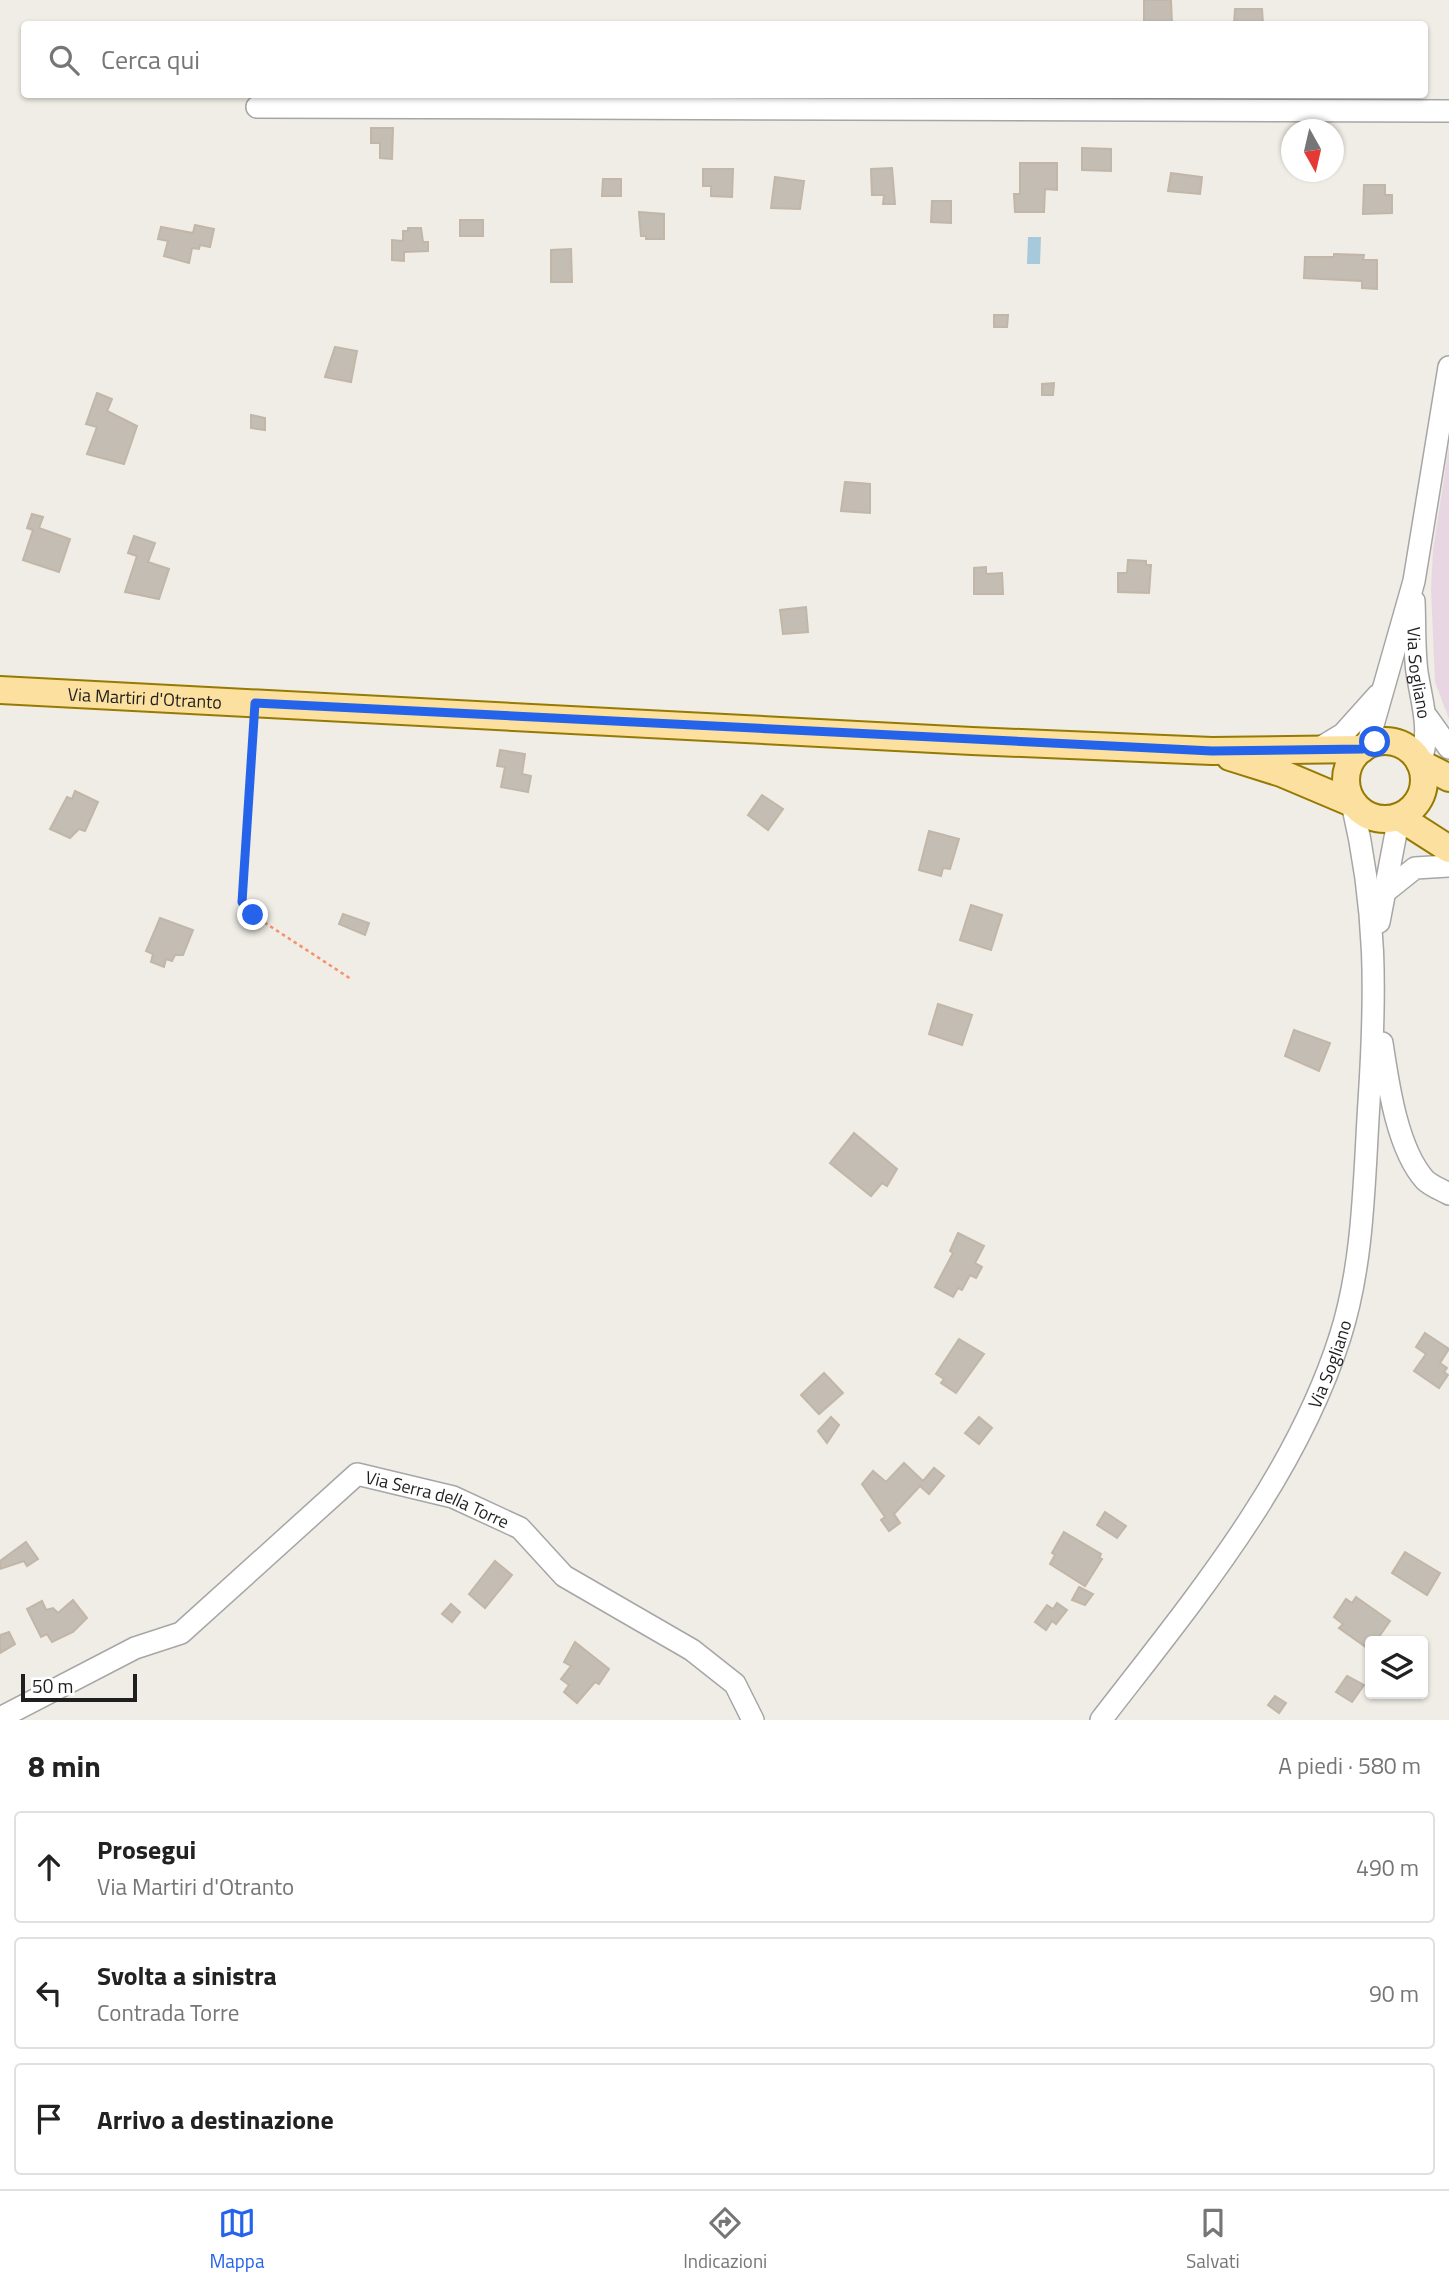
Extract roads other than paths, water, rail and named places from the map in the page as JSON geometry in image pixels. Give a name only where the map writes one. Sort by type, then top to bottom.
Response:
[{"type":"main road","name":"Via Martiri d'Otranto","points":[[0,690],[1212,751],[1364,747]]},
{"type":"main road","points":[[1364,747],[1388,741],[1401,745],[1420,763],[1449,778]]},
{"type":"main road","name":"Via Sogliano","points":[[1352,803],[1345,779],[1348,767],[1364,747]]},
{"type":"main road","name":"Via Martiri d'Otranto","points":[[1212,751],[1281,774],[1352,803]]},
{"type":"main road","name":"Via Sogliano","points":[[1399,817],[1418,800],[1423,788],[1420,763]]},
{"type":"main road","points":[[1352,803],[1373,818],[1399,817],[1449,849]]},
{"type":"street","points":[[257,107],[1449,111]]},
{"type":"street","name":"Via Sogliano","points":[[1364,747],[1384,688],[1413,582],[1449,367]]},
{"type":"street","name":"Via Sogliano","points":[[1413,582],[1417,671],[1427,717],[1427,744],[1420,763]]},
{"type":"street","name":"Via Sogliano","points":[[1318,748],[1343,734],[1384,688]]},
{"type":"street","points":[[1427,717],[1449,748]]},
{"type":"street","name":"Via Sogliano","points":[[1101,1720],[1188,1606],[1276,1479],[1311,1410],[1340,1336],[1356,1265],[1375,1012],[1374,944],[1364,855],[1352,803]]},
{"type":"street","name":"Via Sogliano","points":[[1374,944],[1399,817]]},
{"type":"street","points":[[1385,892],[1415,869],[1449,866]]},
{"type":"street","points":[[1375,1012],[1390,1094],[1409,1152],[1426,1181],[1449,1194]]},
{"type":"street","name":"Via Serra della Torre","points":[[0,1718],[135,1648],[181,1633],[357,1474],[453,1497],[520,1528],[564,1576],[692,1650],[735,1684],[753,1720]]},
{"type":"water","points":[[1028,237],[1041,237],[1040,264],[1027,264]]}]
